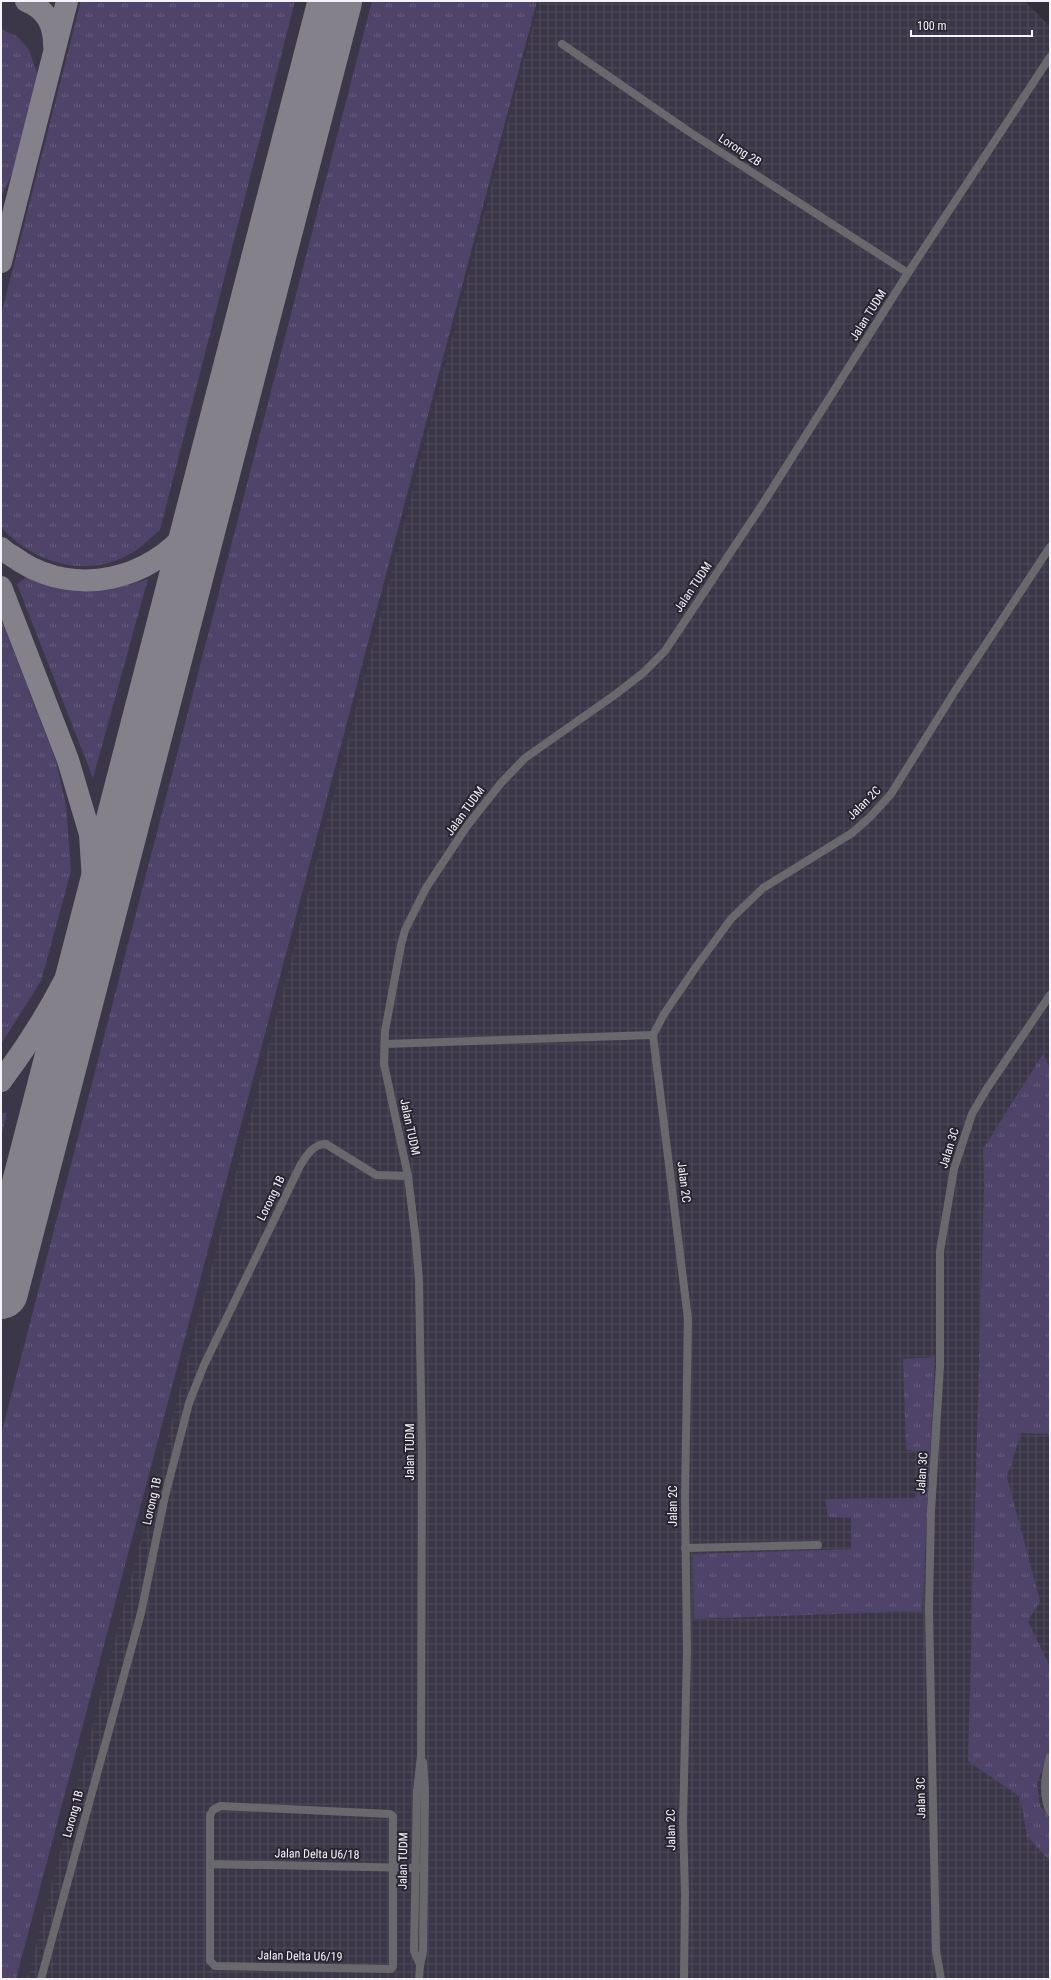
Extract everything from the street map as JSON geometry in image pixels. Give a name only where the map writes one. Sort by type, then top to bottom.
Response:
[{"type":"street","name":"Lorong 2B","points":[[562,44],[691,133],[908,273]]},
{"type":"street","name":"Jalan TUDM","points":[[420,1965],[414,1952],[417,1791],[421,1756],[421,1340],[416,1242],[408,1176],[384,1064],[385,1031],[405,930],[426,888],[467,826],[501,783],[524,758],[616,694],[643,673],[665,651],[762,505],[1011,113],[1050,57]]},
{"type":"street","name":"Jalan 2C","points":[[684,1979],[683,1822],[687,1652],[685,1548],[687,1313],[653,1035],[664,1014],[698,964],[736,914],[763,888],[852,833],[891,794],[955,691],[1050,547]]},
{"type":"street","name":"Jalan 3C","points":[[941,1979],[936,1951],[929,1609],[931,1511],[940,1366],[940,1251],[954,1169],[972,1114],[986,1090],[1050,995]]},
{"type":"street","points":[[385,1044],[653,1035]]},
{"type":"street","name":"Lorong 1B","points":[[41,1979],[141,1613],[165,1496],[189,1403],[204,1365],[300,1166],[312,1150],[321,1144],[326,1144],[376,1175],[408,1176]]},
{"type":"street","points":[[685,1548],[818,1545]]},
{"type":"street","name":"Jalan TUDM","points":[[420,1979],[420,1965],[423,1952],[425,1790],[423,1760],[421,1756]]},
{"type":"street","points":[[1050,1757],[1046,1772],[1045,1796],[1050,1812]]},
{"type":"street","points":[[210,1864],[210,1815],[213,1810],[220,1806],[390,1814],[393,1816],[394,1867]]},
{"type":"street","name":"Jalan Delta U6/18","points":[[210,1864],[424,1868]]},
{"type":"street","name":"Jalan Delta U6/19","points":[[210,1864],[210,1961],[215,1966],[386,1970],[391,1969],[393,1966],[394,1867]]},
{"type":"shaded area","points":[[1,1],[539,1],[27,1979],[1,1979]]},
{"type":"shaded area","points":[[539,1],[1025,1],[1050,27],[1050,1979],[27,1979]]},
{"type":"green space","points":[[81,1],[295,1],[160,530],[131,554],[110,563],[93,566],[76,566],[59,563],[43,557],[14,539],[1,527],[1,315]]},
{"type":"green space","points":[[372,1],[537,1],[16,1979],[1,1979],[1,1435]]},
{"type":"green space","points":[[1,29],[18,37],[29,50],[38,76],[15,168],[1,197]]},
{"type":"green space","points":[[27,577],[60,585],[94,589],[132,584],[148,579],[93,778],[17,584]]},
{"type":"green space","points":[[1,619],[56,761],[66,805],[71,871],[41,981],[1,1044]]},
{"type":"green space","points":[[1043,1054],[1050,1068],[1050,1434],[1021,1433],[1007,1477],[1040,1601],[1028,1621],[1050,1667],[1050,1749],[1037,1784],[1040,1806],[1050,1819],[1050,1861],[1027,1836],[1020,1797],[968,1761],[984,1185],[983,1149]]},
{"type":"green space","points":[[1,1113],[7,1113],[1,1137]]},
{"type":"green space","points":[[935,1357],[922,1611],[694,1619],[693,1554],[851,1549],[851,1518],[828,1517],[825,1499],[917,1498],[918,1452],[906,1449],[903,1359]]},
{"type":"taxiway","points":[[26,1],[39,8],[48,18],[54,37],[54,45]]},
{"type":"taxiway","points":[[1,262],[67,1]]},
{"type":"taxiway","points":[[1,548],[21,562],[43,573],[66,579],[89,580],[112,578],[134,571],[155,560],[174,546],[190,528],[194,523],[211,481]]},
{"type":"taxiway","points":[[1,587],[68,760],[90,834],[94,897],[88,956]]},
{"type":"taxiway","points":[[1,1081],[26,1047],[48,1011],[86,935]]},
{"type":"runway","points":[[1,1292],[335,1]]}]
